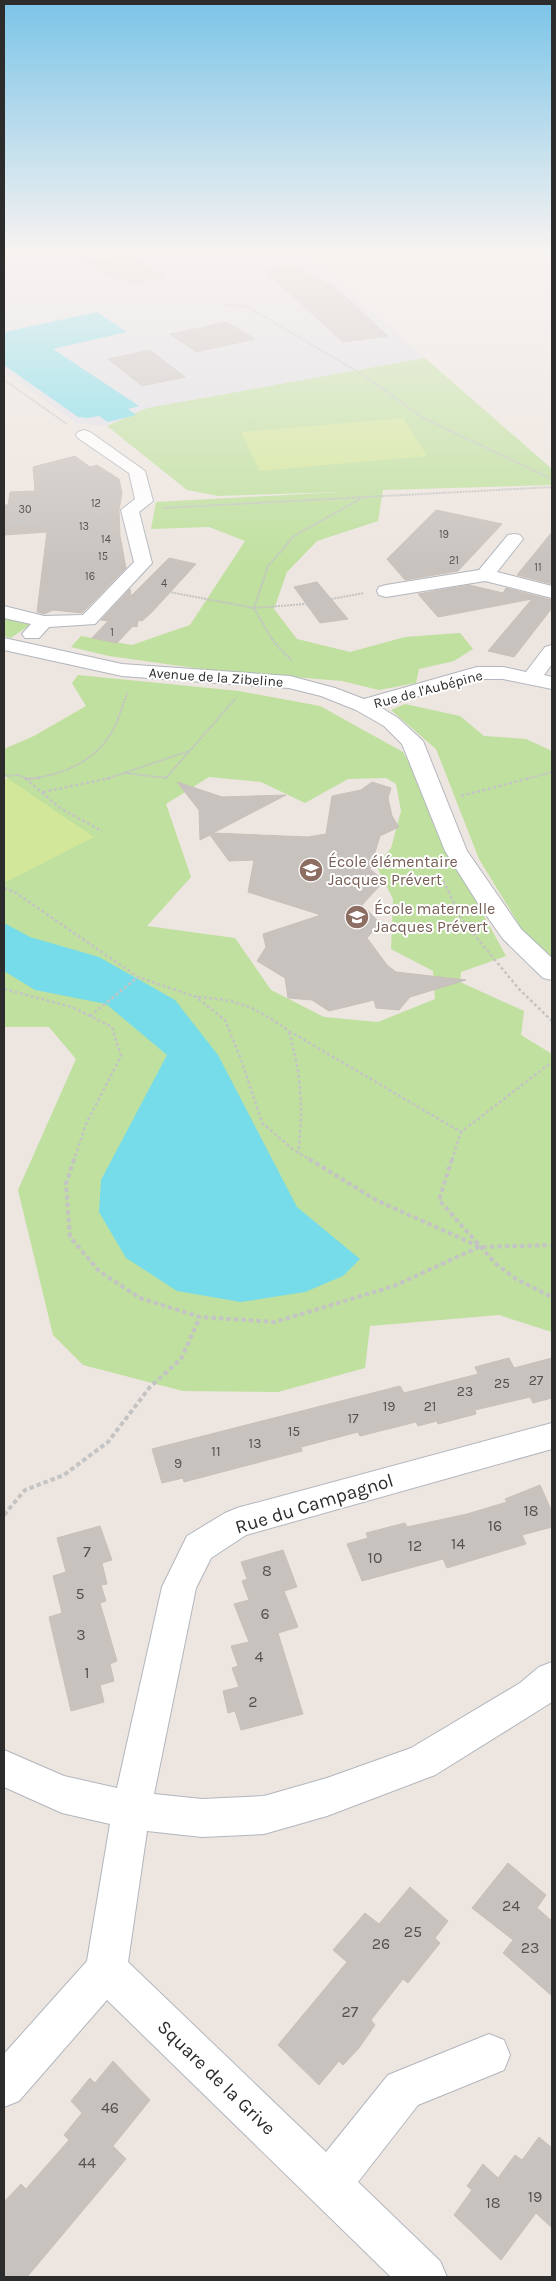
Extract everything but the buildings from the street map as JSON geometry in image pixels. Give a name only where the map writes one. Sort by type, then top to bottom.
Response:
[{"type":"street","points":[[4,612],[44,622],[88,620],[143,563],[130,510],[144,501],[137,471],[84,435]]},
{"type":"street","points":[[485,575],[514,539]]},
{"type":"street","points":[[386,591],[485,575],[552,592]]},
{"type":"street","points":[[9,651],[44,622]]},
{"type":"street","name":"Avenue de la Zibeline","points":[[9,651],[122,670],[248,677],[290,682],[316,688],[363,706],[391,722],[412,741],[456,851],[512,934],[552,972]]},
{"type":"street","points":[[532,678],[552,651]]},
{"type":"street","name":"Rue de l'Aubépine","points":[[363,706],[477,674],[504,673],[552,683]]},
{"type":"street","name":"Rue du Campagnol","points":[[106,1970],[131,1810],[179,1586],[199,1547],[237,1523],[552,1436]]},
{"type":"street","points":[[4,1768],[62,1794],[131,1810],[202,1818],[264,1815],[327,1797],[422,1762],[533,1695],[552,1679]]},
{"type":"street","points":[[4,2086],[106,1970]]},
{"type":"street","name":"Square de la Grive","points":[[106,1970],[424,2277]]},
{"type":"street","points":[[328,2185],[403,2090],[490,2054]]},
{"type":"path","points":[[333,357],[365,376],[423,418],[552,479]]},
{"type":"path","points":[[4,380],[84,435]]},
{"type":"path","points":[[4,522],[130,510],[552,487]]},
{"type":"path","points":[[38,496],[48,502],[50,513]]},
{"type":"path","points":[[316,688],[273,641],[254,608],[268,566],[294,536],[365,497]]},
{"type":"path","points":[[4,516],[50,513],[57,517]]},
{"type":"path","points":[[53,538],[59,534],[57,517]]},
{"type":"path","points":[[123,583],[254,608],[305,604],[362,593],[386,591]]},
{"type":"path","points":[[27,779],[46,778],[70,771],[92,757],[115,726],[121,703],[129,691]]},
{"type":"path","points":[[126,773],[166,778],[239,695]]},
{"type":"path","points":[[43,792],[96,782],[190,750]]},
{"type":"path","points":[[436,802],[552,772]]},
{"type":"path","points":[[4,776],[17,774],[27,779],[54,804],[102,831]]},
{"type":"path","points":[[438,870],[462,920],[519,989],[552,1021]]},
{"type":"path","points":[[4,888],[16,892],[138,977],[196,997],[229,999],[262,1012],[289,1032],[461,1132]]},
{"type":"path","points":[[90,1016],[138,977]]},
{"type":"path","points":[[4,989],[72,1007],[112,1027],[121,1056],[86,1124],[66,1184],[70,1237],[99,1271],[140,1298],[200,1317],[275,1322],[394,1286],[479,1247],[552,1245]]},
{"type":"path","points":[[196,997],[225,1020],[241,1059],[262,1123],[298,1153],[376,1200],[479,1247]]},
{"type":"path","points":[[289,1032],[300,1069],[304,1116],[298,1153]]},
{"type":"path","points":[[552,1062],[461,1132],[439,1200],[479,1247],[516,1278],[552,1297]]},
{"type":"path","points":[[4,1515],[25,1490],[64,1475],[108,1442],[150,1387],[181,1359],[200,1317]]},
{"type":"shaded area","points":[[4,357],[425,358],[147,408],[107,426],[76,423],[4,371]]},
{"type":"green space","points":[[425,358],[552,469],[552,485],[383,490],[378,521],[317,541],[287,572],[274,609],[297,639],[350,652],[405,637],[460,633],[473,649],[454,661],[419,669],[416,683],[379,690],[342,681],[209,670],[109,656],[71,647],[81,636],[132,645],[190,625],[245,541],[209,527],[151,529],[156,502],[340,492],[219,496],[187,490],[107,426],[147,408]]},
{"type":"green space","points":[[403,418],[427,456],[260,471],[241,432]]},
{"type":"green space","points":[[4,615],[31,624],[11,638],[4,636]]},
{"type":"green space","points":[[78,675],[239,691],[320,706],[403,752],[429,798],[468,887],[506,956],[461,972],[460,982],[524,1011],[521,1035],[552,1054],[552,1332],[499,1315],[370,1326],[365,1368],[278,1392],[183,1391],[83,1365],[53,1335],[18,1190],[76,1059],[49,1027],[4,1027],[4,883],[30,856],[32,807],[4,774],[4,749],[34,736],[86,706],[72,683]],"holes":[[[209,777],[261,782],[305,803],[348,779],[386,778],[396,784],[401,811],[391,848],[376,865],[393,899],[391,949],[433,971],[435,999],[378,1022],[324,1017],[271,990],[235,938],[147,926],[191,877],[166,804]]]},
{"type":"green space","points":[[405,704],[460,716],[484,736],[526,739],[552,751],[552,958],[526,936],[479,859],[436,749],[391,710]]},
{"type":"green space","points":[[7,778],[94,837],[4,883],[4,780]]},
{"type":"water","points":[[4,357],[66,357],[139,406],[128,409],[136,415],[108,422],[99,416],[78,417],[4,365]]},
{"type":"water","points":[[4,923],[30,937],[99,957],[175,1000],[218,1055],[297,1207],[360,1259],[343,1276],[305,1292],[241,1302],[177,1291],[126,1258],[99,1212],[101,1180],[167,1055],[106,1004],[35,990],[4,971]]},
{"type":"place","name":"École élémentaire Jacques Prévert","points":[[311,870]]},
{"type":"place","name":"École maternelle Jacques Prévert","points":[[357,917]]}]
